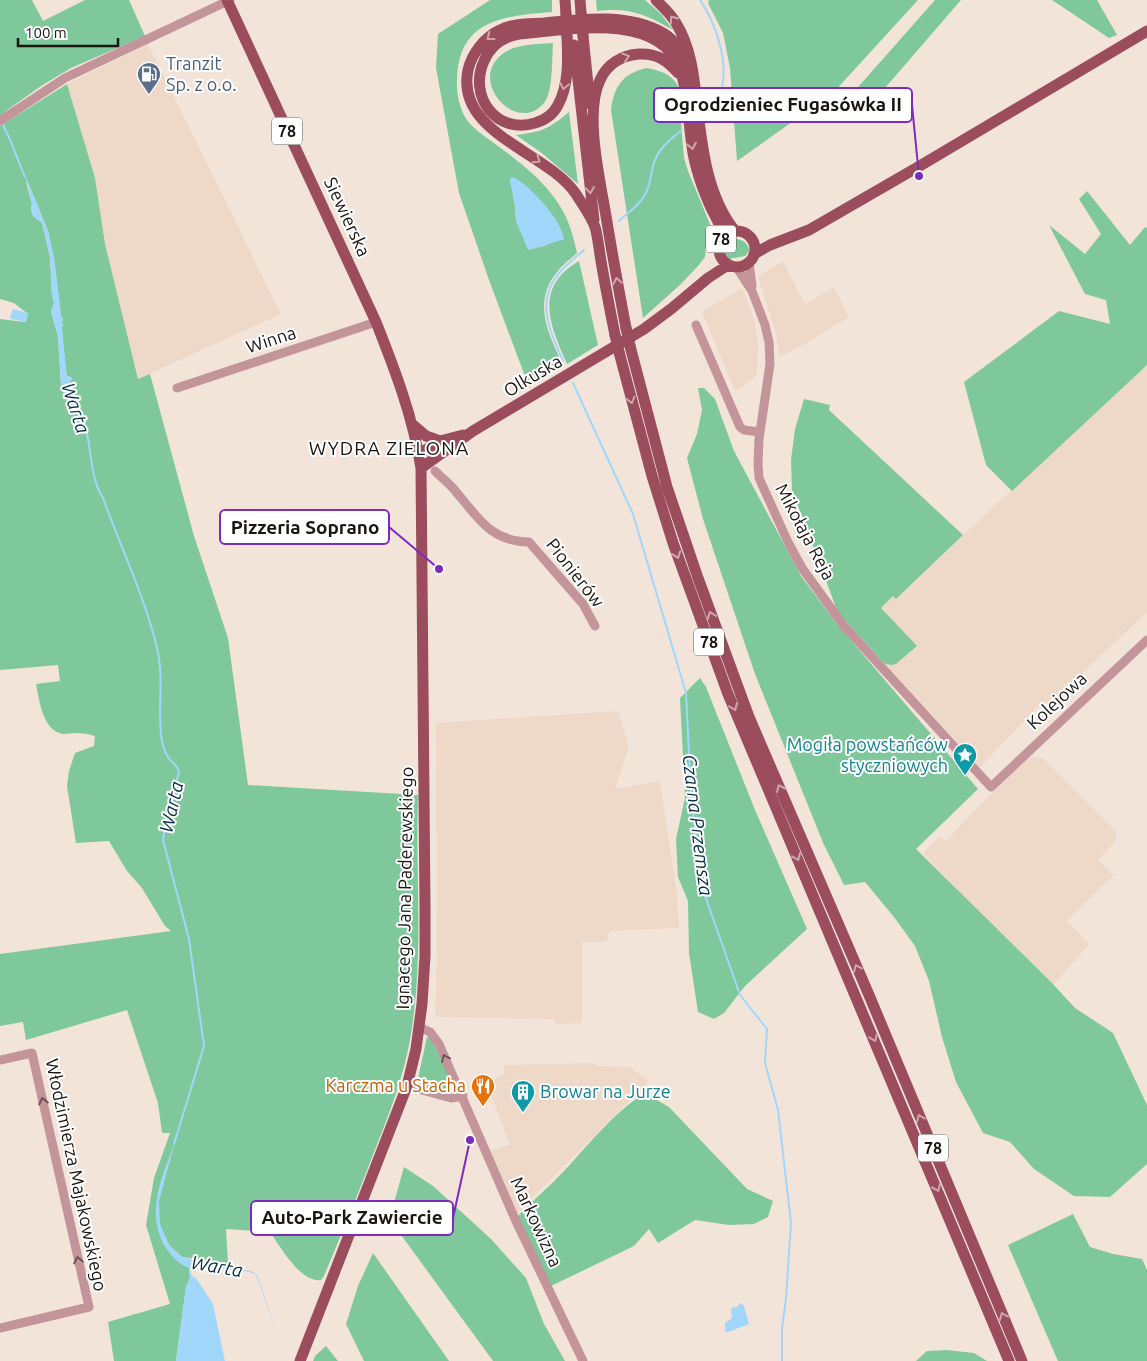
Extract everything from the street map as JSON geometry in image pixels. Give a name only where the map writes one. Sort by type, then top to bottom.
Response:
[{"type":"main road","name":"Siewierska","points":[[228,0],[376,322],[394,367],[413,425],[419,454]]},
{"type":"main road","points":[[565,0],[573,13]]},
{"type":"main road","name":"78","points":[[570,0],[573,13],[595,227],[615,335],[614,351],[652,476],[698,614],[728,694],[1010,1361]]},
{"type":"main road","name":"78","points":[[573,13],[580,0]]},
{"type":"main road","points":[[656,0],[675,22],[682,34],[688,52],[688,78],[709,174],[716,197],[735,231]]},
{"type":"main road","points":[[595,227],[574,192],[563,180],[489,127],[476,114],[469,97],[468,70],[480,46],[493,34],[509,26],[588,19],[624,21],[650,27],[672,40],[686,57],[694,158],[706,194],[724,236]]},
{"type":"main road","points":[[575,37],[568,54],[565,87],[559,104],[550,116],[529,125],[518,126],[502,122],[496,118],[486,106],[480,90],[479,81],[482,65],[485,57],[496,44],[518,34],[594,28],[636,33],[651,38],[666,47],[688,78]]},
{"type":"main road","points":[[752,258],[770,245],[809,230],[918,168],[1147,31]]},
{"type":"main road","name":"78","points":[[575,37],[592,126],[605,210],[630,337],[667,487],[714,624],[755,731],[1022,1361]]},
{"type":"main road","points":[[592,126],[595,96],[599,81],[611,64],[621,57],[634,54],[654,55],[688,78]]},
{"type":"main road","name":"78","points":[[698,286],[719,255],[720,242],[724,236],[735,231],[745,233],[751,238],[755,248],[752,258],[743,266],[733,266],[722,260],[719,255]]},
{"type":"main road","points":[[751,238],[763,240],[783,239]]},
{"type":"main road","name":"78","points":[[614,351],[630,337],[671,309],[698,286],[733,266]]},
{"type":"main road","name":"Olkuska","points":[[422,468],[473,431],[614,351]]},
{"type":"main road","points":[[413,425],[426,436],[440,442]]},
{"type":"main road","name":"Olkuska","points":[[419,454],[440,442],[473,431]]},
{"type":"main road","name":"Ignacego Jana Paderewskiego","points":[[300,1361],[407,1086],[419,1028],[424,979],[425,906],[422,468],[419,454]]},
{"type":"street","points":[[0,121],[65,78],[228,0]]},
{"type":"street","name":"Mikołaja Reja","points":[[752,258],[752,291]]},
{"type":"street","name":"Mikołaja Reja","points":[[733,266],[752,291],[765,325],[770,352],[758,464],[760,478],[788,542],[802,568],[844,626],[991,787]]},
{"type":"street","name":"Winna","points":[[177,388],[376,322]]},
{"type":"street","points":[[696,325],[740,427],[744,430],[760,432]]},
{"type":"street","name":"Pionierów","points":[[435,471],[488,529],[504,538],[517,542],[529,542],[583,604],[595,626]]},
{"type":"street","name":"Kolejowa","points":[[991,787],[1147,640]]},
{"type":"street","name":"Markowizna","points":[[419,1028],[427,1030],[434,1036],[463,1096],[515,1219],[583,1361]]},
{"type":"street","name":"Włodzimierza Majakowskiego","points":[[0,1060],[32,1053],[89,1307],[0,1328]]},
{"type":"street","points":[[407,1086],[451,1098],[463,1096]]},
{"type":"shaded area","points":[[148,44],[281,314],[138,379],[105,244],[95,178],[67,84]]},
{"type":"shaded area","points":[[783,261],[805,305],[834,287],[849,317],[780,357],[776,334],[758,277]]},
{"type":"shaded area","points":[[742,288],[754,318],[758,344],[757,376],[735,391],[702,312]]},
{"type":"shaded area","points":[[1147,365],[1147,612],[1049,705],[1043,701],[980,767],[856,632],[893,596],[897,599],[963,535]]},
{"type":"shaded area","points":[[618,711],[629,747],[615,789],[660,781],[677,895],[679,928],[610,931],[605,942],[582,942],[582,1023],[555,1024],[554,1019],[435,1017],[437,950],[436,723]]},
{"type":"shaded area","points":[[1028,757],[1043,758],[1116,831],[1115,842],[1098,860],[1114,875],[1067,921],[1089,944],[1051,988],[923,853],[940,836],[946,841]]},
{"type":"shaded area","points":[[592,1063],[598,1066],[630,1067],[649,1081],[517,1213],[490,1151],[510,1145],[489,1090],[495,1088],[491,1080],[505,1074],[503,1065]]},
{"type":"green space","points":[[0,0],[32,0],[43,21],[85,0],[129,0],[145,36],[71,68],[41,86],[0,117]]},
{"type":"green space","points":[[490,0],[552,0],[552,12],[501,19],[487,24],[475,32],[466,44],[460,59],[457,79],[460,104],[467,120],[477,131],[508,153],[545,186],[560,206],[568,221],[577,253],[558,271],[545,295],[545,318],[548,330],[563,365],[529,387],[459,193],[436,68],[438,34]],"holes":[[[511,184],[525,185],[555,219],[556,241],[541,247],[516,221]]]},
{"type":"green space","points":[[596,0],[645,0],[661,14],[673,30],[637,13],[619,10],[597,11]]},
{"type":"green space","points":[[709,0],[918,0],[833,93],[737,161],[730,68],[723,33],[708,3]]},
{"type":"green space","points":[[935,0],[961,0],[859,118],[844,103]]},
{"type":"green space","points":[[1052,0],[1097,0],[1117,35],[1109,38]]},
{"type":"green space","points":[[553,43],[551,80],[546,100],[535,110],[522,113],[510,109],[499,101],[492,89],[490,76],[494,62],[507,51],[517,47]]},
{"type":"green space","points":[[646,68],[665,73],[678,86],[684,158],[712,229],[706,244],[705,257],[681,284],[643,318],[611,110],[617,88],[625,78]]},
{"type":"green space","points":[[67,84],[95,178],[105,244],[138,379],[150,374],[194,536],[228,638],[248,785],[418,795],[417,975],[408,1050],[389,1114],[324,1276],[321,1280],[312,1279],[303,1274],[286,1256],[261,1217],[257,1231],[226,1229],[228,1264],[182,1257],[169,1245],[165,1236],[162,1241],[173,1256],[189,1267],[190,1278],[186,1287],[176,1361],[114,1361],[108,1322],[170,1304],[146,1225],[154,1178],[170,1133],[162,1133],[158,1103],[127,1010],[26,1040],[23,1022],[0,1026],[0,954],[171,931],[165,926],[142,888],[127,871],[109,841],[76,843],[67,786],[69,771],[75,753],[94,746],[95,736],[81,733],[63,734],[56,732],[46,721],[36,684],[60,681],[58,665],[0,670],[0,319],[25,322],[28,314],[14,303],[0,299],[0,126]],"holes":[[[26,178],[48,231],[63,320],[61,324],[66,371],[67,376],[72,378],[68,384],[69,397],[61,385],[58,336],[51,311],[54,303],[50,257],[42,223],[33,216],[31,210],[32,204]]]},
{"type":"green space","points":[[569,112],[578,184],[543,154],[516,135],[544,129]]},
{"type":"green space","points":[[1087,191],[1130,245],[1145,227],[1147,228],[1147,365],[1012,491],[986,465],[964,382],[1059,311],[1110,324],[1106,300],[1085,294],[1049,225],[1085,254],[1101,234],[1079,199]]},
{"type":"green space","points":[[735,239],[745,242],[749,251],[745,256],[729,259],[725,253],[729,243]]},
{"type":"green space","points":[[579,261],[598,345],[567,364],[555,335],[549,308],[555,283]]},
{"type":"green space","points":[[698,388],[704,388],[715,399],[734,451],[801,576],[837,624],[978,789],[916,849],[1075,1008],[1113,1033],[1147,1105],[1147,1164],[1110,1197],[1074,1196],[1034,1169],[1010,1142],[983,1133],[956,1082],[942,1037],[929,981],[915,946],[865,882],[844,885],[824,845],[755,674],[703,519],[687,458],[697,434],[702,410]]},
{"type":"green space","points":[[804,399],[830,405],[829,410],[963,535],[896,599],[893,596],[881,608],[917,646],[896,664],[885,664],[838,613],[792,490],[791,460],[795,429]]},
{"type":"green space","points":[[700,678],[706,687],[755,810],[807,929],[745,986],[724,1013],[714,1019],[698,1012],[689,953],[688,901],[678,877],[676,839],[685,798],[680,698]]},
{"type":"green space","points":[[427,1037],[431,1038],[450,1078],[449,1088],[445,1091],[441,1092],[417,1083]]},
{"type":"green space","points":[[645,1093],[669,1107],[747,1189],[773,1201],[768,1217],[754,1224],[729,1225],[695,1220],[658,1243],[649,1229],[634,1246],[551,1286],[515,1219],[559,1176],[612,1119]]},
{"type":"green space","points":[[404,1167],[433,1186],[491,1239],[526,1278],[544,1324],[565,1361],[493,1361],[388,1217]]},
{"type":"green space","points":[[1073,1214],[1090,1247],[1113,1254],[1142,1259],[1147,1270],[1147,1361],[1058,1361],[1008,1245]]},
{"type":"green space","points":[[373,1253],[449,1361],[364,1361],[346,1324],[358,1286]]},
{"type":"green space","points":[[326,1346],[338,1361],[313,1361],[315,1356]]},
{"type":"green space","points":[[946,1350],[974,1353],[987,1361],[916,1361],[927,1351]]},
{"type":"water","points":[[25,175],[48,231],[54,258],[63,320],[61,323],[64,324],[62,327],[66,371],[67,376],[73,378],[68,384],[69,398],[63,393],[61,385],[58,336],[51,311],[54,303],[50,257],[42,223],[33,216],[31,210],[32,204]]},
{"type":"water","points":[[512,177],[519,180],[544,204],[558,224],[564,240],[528,250],[516,221],[510,180]]},
{"type":"water","points":[[13,309],[28,313],[26,322],[11,319]]},
{"type":"water","points":[[175,1142],[159,1201],[160,1224],[169,1245],[182,1257],[193,1260],[197,1264],[251,1271],[257,1275],[282,1345],[256,1275],[250,1272],[192,1265],[190,1268],[192,1276],[196,1278],[213,1304],[225,1361],[176,1361],[186,1287],[190,1278],[189,1268],[177,1261],[168,1251],[157,1224],[156,1210],[160,1183]]},
{"type":"water","points":[[741,1303],[744,1306],[749,1324],[728,1332],[725,1331],[725,1323],[732,1318],[731,1308],[737,1307]]},
{"type":"waterway","name":"Czarna Przemsza","points":[[700,0],[717,34],[723,61],[722,87],[718,99],[705,113]]},
{"type":"waterway","name":"Warta","points":[[3,124],[25,177]]},
{"type":"waterway","name":"Czarna Przemsza","points":[[619,221],[644,197],[657,155],[682,130]]},
{"type":"waterway","name":"Czarna Przemsza","points":[[563,361],[553,338],[547,316],[546,304],[548,293],[561,271],[584,250]]},
{"type":"waterway","name":"Czarna Przemsza","points":[[573,383],[633,514],[686,693],[691,794],[702,887],[740,995],[767,1029],[765,1063],[778,1110],[791,1223],[782,1329],[782,1361]]},
{"type":"waterway","name":"Warta","points":[[68,396],[84,424],[96,483],[152,629],[160,670],[160,724],[162,741],[164,750],[179,772],[167,816],[163,840],[189,939],[204,1046],[174,1144]]},
{"type":"place","name":"Tranzit Sp. z o.o.","points":[[149,95]]},
{"type":"place","name":"Ogrodzieniec Fugasówka II","points":[[919,176]]},
{"type":"place","name":"Pizzeria Soprano","points":[[439,569]]},
{"type":"place","name":"Mogiła powstańców styczniowych","points":[[965,776]]},
{"type":"place","name":"Karczma u Stacha","points":[[483,1107]]},
{"type":"place","name":"Browar na Jurze","points":[[523,1113]]},
{"type":"place","name":"Auto-Park Zawiercie","points":[[470,1140]]},
{"type":"district","name":"WYDRA ZIELONA","points":[[389,448]]}]
